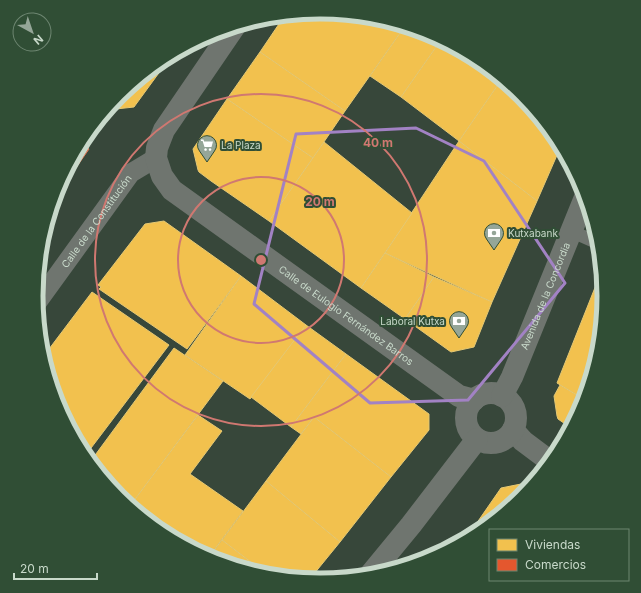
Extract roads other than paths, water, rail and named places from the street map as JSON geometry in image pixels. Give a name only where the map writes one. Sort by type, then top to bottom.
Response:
[{"type":"street","points":[[156,158],[157,148],[164,130],[229,35]]},
{"type":"street","name":"Calle de la Constitución","points":[[43,295],[131,173],[156,158]]},
{"type":"street","name":"Calle de Eulogio Fernández Barros","points":[[156,158],[162,176],[172,190],[454,392],[465,398],[474,400]]},
{"type":"street","name":"Avenida de la Concordia","points":[[502,396],[512,377],[582,204]]},
{"type":"street","points":[[484,394],[496,394],[502,396],[513,406],[516,414],[516,422],[513,430],[501,441],[489,443],[477,439],[468,428],[466,420],[470,406],[474,400],[484,394]]},
{"type":"street","points":[[513,430],[523,442],[546,458]]},
{"type":"street","points":[[375,569],[411,525],[477,439]]},
{"type":"lane","points":[[571,231],[593,241]]},
{"type":"place","name":"La Plaza","points":[[207,162]]},
{"type":"place","name":"Kutxabank","points":[[494,250]]},
{"type":"place","name":"Laboral Kutxa","points":[[459,338]]}]
